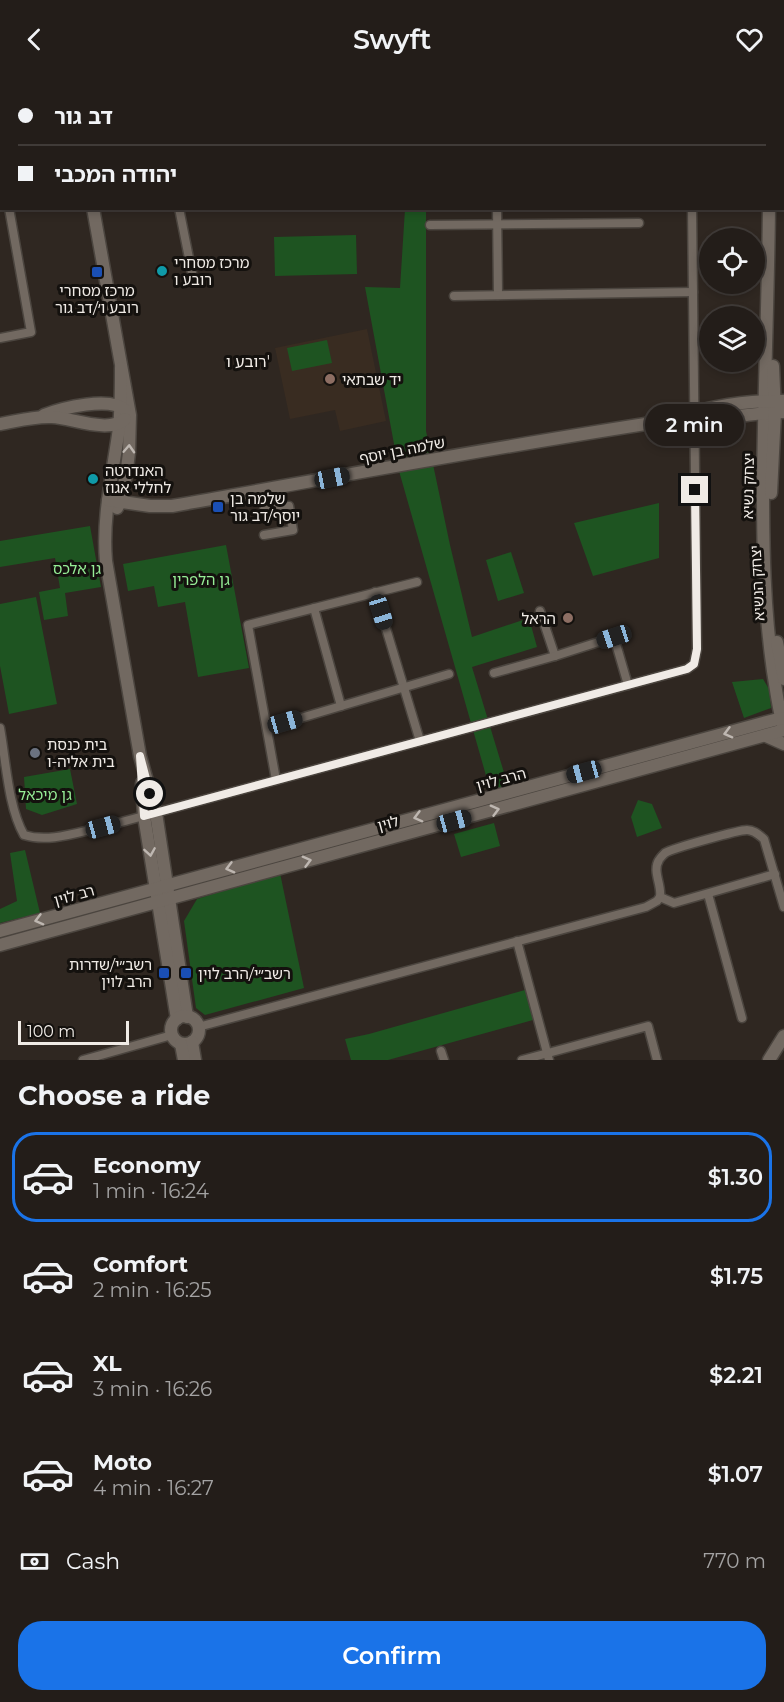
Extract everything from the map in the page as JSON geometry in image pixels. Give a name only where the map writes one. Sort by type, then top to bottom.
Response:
[{"type":"main road","name":"יצחק נשיא","points":[[771,210],[772,330],[776,405],[764,438],[763,558],[765,603],[783,724]]},
{"type":"main road","name":"יצחק נשיא","points":[[771,210],[768,330],[776,405]]},
{"type":"main road","points":[[94,212],[130,415],[125,483],[114,501]]},
{"type":"main road","points":[[121,368],[114,501],[106,528],[106,561],[150,814],[182,1018]]},
{"type":"main road","points":[[100,404],[121,387]]},
{"type":"main road","points":[[37,418],[56,410],[100,404],[120,405],[130,415]]},
{"type":"main road","name":"שלמה בן יוסף","points":[[694,416],[741,416],[776,405]]},
{"type":"main road","name":"שלמה בן יוסף","points":[[114,501],[172,506],[429,460],[694,416],[776,405]]},
{"type":"main road","name":"יצחק הנשיא","points":[[776,405],[768,561],[777,641],[784,679]]},
{"type":"main road","points":[[0,423],[37,418],[64,419],[102,426],[119,424],[130,415]]},
{"type":"main road","points":[[741,416],[753,422],[764,438]]},
{"type":"main road","points":[[102,426],[117,442]]},
{"type":"main road","points":[[125,483],[143,505]]},
{"type":"main road","points":[[763,723],[774,709],[778,699]]},
{"type":"main road","name":"הרב לוין","points":[[163,893],[188,880],[763,723],[783,724]]},
{"type":"main road","name":"לוין","points":[[0,945],[132,908],[163,893],[186,894],[766,736],[783,724]]},
{"type":"main road","points":[[766,736],[784,744]]},
{"type":"main road","points":[[150,814],[163,863],[163,893]]},
{"type":"main road","points":[[163,863],[188,880]]},
{"type":"main road","name":"רב לוין","points":[[0,931],[163,893]]},
{"type":"main road","points":[[168,923],[186,894]]},
{"type":"main road","points":[[132,908],[144,911],[168,923]]},
{"type":"main road","points":[[182,1040],[197,1035],[198,1027],[194,1020],[182,1018],[172,1026],[195,1060]]},
{"type":"main road","points":[[769,1060],[784,1036]]},
{"type":"main road","points":[[182,1040],[184,1060]]},
{"type":"street","points":[[0,338],[31,332],[9,210]]},
{"type":"street","points":[[179,210],[192,273]]},
{"type":"street","points":[[497,210],[498,295]]},
{"type":"street","points":[[0,730],[14,811],[19,826],[24,835],[45,839],[103,827],[687,669],[694,664],[697,649],[692,210]]},
{"type":"street","points":[[430,225],[639,224]]},
{"type":"street","points":[[454,296],[693,292]]},
{"type":"street","points":[[264,510],[288,506],[293,530],[264,535]]},
{"type":"street","points":[[276,780],[248,626],[417,582]]},
{"type":"street","points":[[375,592],[420,741]]},
{"type":"street","points":[[314,608],[341,706]]},
{"type":"street","points":[[540,611],[555,656]]},
{"type":"street","points":[[494,673],[614,637],[628,685]]},
{"type":"street","points":[[267,728],[449,674]]},
{"type":"street","points":[[198,1027],[646,907],[660,897],[656,866],[665,853],[747,830],[764,839],[784,907]]},
{"type":"street","points":[[660,897],[674,903],[775,874]]},
{"type":"street","points":[[708,894],[742,1018]]},
{"type":"street","points":[[516,941],[548,1056]]},
{"type":"street","points":[[522,1060],[548,1056],[648,1026],[657,1060]]},
{"type":"street","points":[[83,1060],[182,1040]]},
{"type":"shaded area","name":"יד שבתאי","points":[[367,329],[386,421],[340,431],[335,410],[290,419],[275,348]]},
{"type":"green space","points":[[405,210],[426,210],[426,431],[472,637],[529,618],[537,647],[472,667],[509,789],[491,793],[399,471],[365,287],[400,288]]},
{"type":"green space","points":[[356,235],[357,274],[275,276],[274,237]]},
{"type":"green space","points":[[327,340],[332,363],[292,371],[287,348]]},
{"type":"green space","points":[[659,503],[659,558],[593,576],[574,523]]},
{"type":"green space","name":"גן אלכס","points":[[90,526],[101,587],[65,593],[68,616],[44,620],[39,592],[60,588],[55,558],[0,567],[0,541]]},
{"type":"green space","name":"גן הלפרין","points":[[226,545],[249,668],[198,677],[185,602],[158,607],[154,586],[128,591],[123,564]]},
{"type":"green space","points":[[511,552],[524,593],[498,601],[486,560]]},
{"type":"green space","points":[[36,597],[57,704],[9,714],[0,666],[0,604]]},
{"type":"green space","points":[[763,679],[769,689],[771,708],[744,718],[732,682]]},
{"type":"green space","name":"גן מיכאל","points":[[70,769],[77,804],[42,815],[26,809],[24,777]]},
{"type":"green space","points":[[638,800],[652,804],[662,828],[637,837],[631,817]]},
{"type":"green space","points":[[494,823],[500,846],[461,857],[454,834]]},
{"type":"green space","points":[[25,850],[40,913],[0,923],[0,909],[17,901],[10,853]]},
{"type":"green space","points":[[280,873],[304,988],[205,1015],[196,1008],[184,921],[197,899]]},
{"type":"green space","points":[[525,990],[533,1020],[388,1060],[351,1060],[345,1039]]},
{"type":"place","name":"מרכז מסחרי רובע ו","points":[[162,271]]},
{"type":"place","name":"מרכז מסחרי רובע ו׳/דב גור","points":[[97,272]]},
{"type":"place","name":"יד שבתאי","points":[[330,379]]},
{"type":"place","name":"האנדרטה לחללי אגוז","points":[[93,479]]},
{"type":"place","name":"שלמה בן יוסף/דב גור","points":[[218,507]]},
{"type":"place","name":"הראל","points":[[568,618]]},
{"type":"place","name":"בית כנסת בית אליה-ו","points":[[35,753]]},
{"type":"place","name":"רשב״י/שדרות הרב לוין","points":[[164,973]]},
{"type":"place","name":"רשב״י/הרב לוין","points":[[186,973]]},
{"type":"district","name":"רובע ו'","points":[[248,361]]},
{"type":"route","points":[[150,794],[140,756],[144,816],[687,669],[694,664],[697,649],[695,490]]}]
